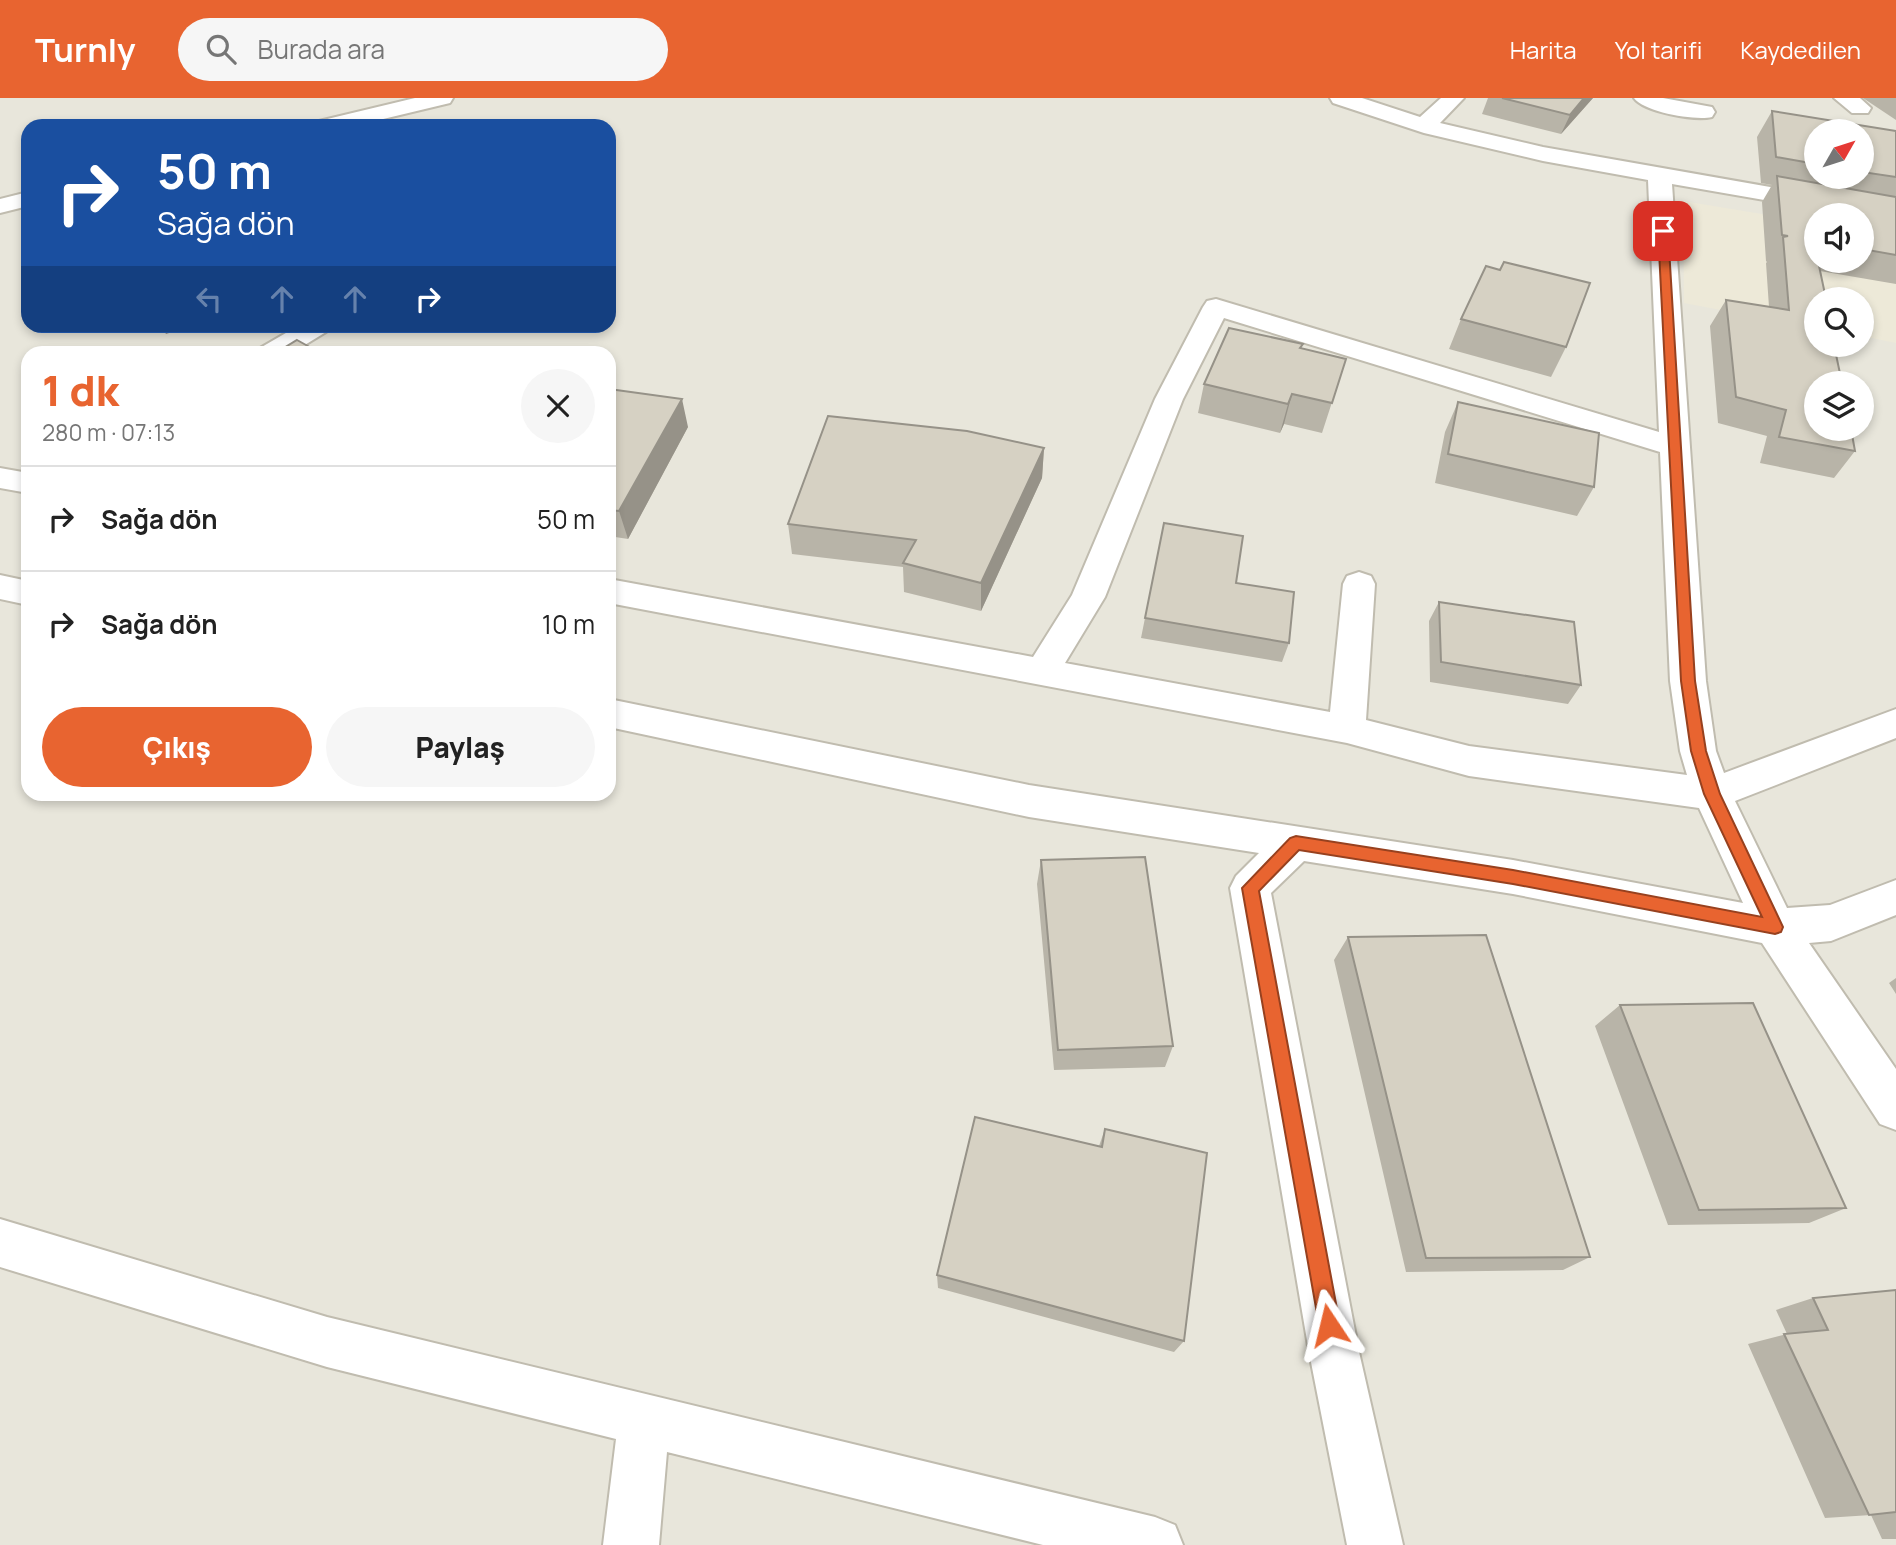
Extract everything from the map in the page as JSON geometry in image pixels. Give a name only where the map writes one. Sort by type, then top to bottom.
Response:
[{"type":"street","points":[[356,119],[442,98]]},
{"type":"street","points":[[1341,98],[1424,126],[1543,155],[1896,216]]},
{"type":"street","points":[[1424,126],[1453,98]]},
{"type":"street","points":[[1645,98],[1661,105],[1704,113]]},
{"type":"street","points":[[389,111],[399,119]]},
{"type":"street","points":[[1660,177],[1688,681],[1698,751],[1712,794],[1775,927],[1896,1108]]},
{"type":"street","points":[[0,206],[21,201]]},
{"type":"street","points":[[1042,672],[1088,597],[1169,399],[1216,307],[1675,447]]},
{"type":"street","points":[[283,346],[304,333]]},
{"type":"street","points":[[0,478],[21,482]]},
{"type":"street","points":[[1347,729],[1359,584]]},
{"type":"street","points":[[0,587],[21,592]]},
{"type":"street","points":[[616,592],[1347,729],[1469,761],[1712,794],[1896,723]]},
{"type":"street","points":[[616,714],[1029,801],[1513,877],[1775,927],[1831,923],[1896,897]]},
{"type":"street","points":[[1296,843],[1250,888],[1334,1352],[1375,1545]]},
{"type":"street","points":[[0,1243],[327,1342],[1155,1545]]},
{"type":"street","points":[[631,1545],[644,1420]]},
{"type":"shaded area","points":[[0,98],[1896,98],[1896,1545],[0,1545]]},
{"type":"shaded area","points":[[1683,201],[1804,221],[1804,273],[1874,273],[1874,253],[1896,237],[1896,343],[1874,338],[1874,287],[1804,287],[1804,326],[1684,303]]},
{"type":"building","points":[[1502,98],[1584,98],[1570,115]]},
{"type":"building","points":[[1772,111],[1822,119],[1804,119],[1804,162],[1776,157]]},
{"type":"building","points":[[1874,127],[1896,131],[1896,177],[1874,174]]},
{"type":"building","points":[[1777,176],[1804,181],[1804,189],[1851,189],[1896,197],[1896,255],[1874,251],[1874,203],[1804,203],[1804,273],[1821,273],[1823,287],[1804,287],[1804,357],[1837,357],[1839,371],[1804,371],[1804,441],[1853,441],[1855,451],[1779,437],[1786,410],[1736,397],[1726,300],[1789,310],[1783,237],[1788,236],[1782,235]]},
{"type":"building","points":[[1504,262],[1590,283],[1566,347],[1461,319],[1486,266],[1500,270]]},
{"type":"building","points":[[1229,328],[1303,344],[1300,348],[1346,359],[1332,403],[1292,394],[1288,404],[1204,384]]},
{"type":"building","points":[[297,340],[308,346],[287,346]]},
{"type":"building","points":[[616,390],[682,399],[619,511],[616,511]]},
{"type":"building","points":[[1458,402],[1599,433],[1594,487],[1448,454]]},
{"type":"building","points":[[828,416],[967,431],[1044,448],[981,583],[903,563],[916,540],[788,524]]},
{"type":"building","points":[[1164,523],[1243,536],[1236,583],[1294,592],[1289,643],[1145,618]]},
{"type":"building","points":[[1439,602],[1574,622],[1581,685],[1441,662]]},
{"type":"building","points":[[1145,857],[1173,1046],[1058,1050],[1041,860]]},
{"type":"building","points":[[1486,935],[1590,1257],[1426,1258],[1348,937]]},
{"type":"building","points":[[1753,1003],[1846,1208],[1699,1210],[1620,1005]]},
{"type":"building","points":[[975,1117],[1102,1147],[1105,1129],[1207,1153],[1184,1341],[937,1275]]},
{"type":"building","points":[[1896,1290],[1896,1512],[1869,1515],[1784,1334],[1828,1330],[1813,1298]]},
{"type":"route","points":[[1329,1325],[1250,888],[1296,843],[1513,877],[1775,927],[1712,794],[1698,751],[1688,681],[1663,231]]}]
